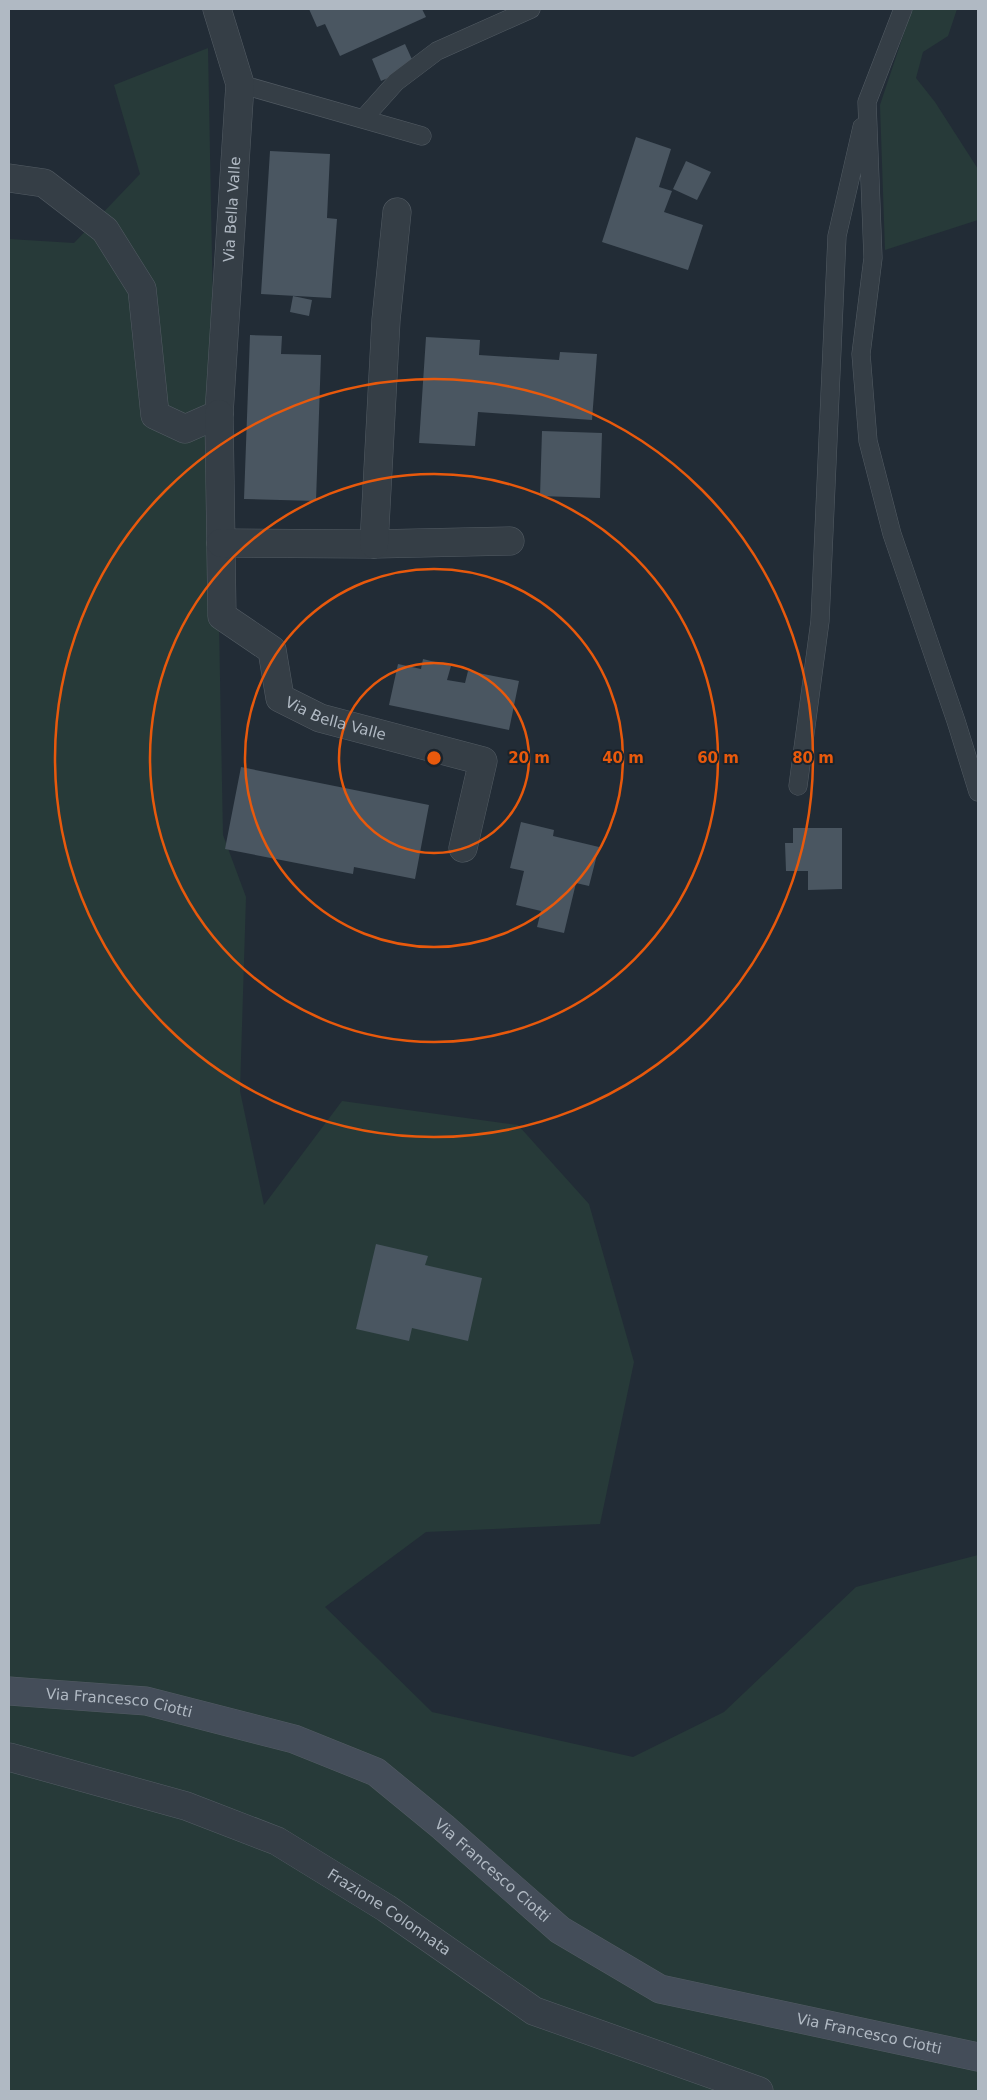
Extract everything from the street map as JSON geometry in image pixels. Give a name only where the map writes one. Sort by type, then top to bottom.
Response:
[{"type":"street","name":"Via Bella Valle","points":[[217,9],[240,84],[218,414],[222,616],[272,650],[280,698],[320,718],[483,761],[463,848]]},
{"type":"street","points":[[9,178],[44,183],[105,230],[142,289],[154,415],[185,429],[218,414]]},
{"type":"street","points":[[374,544],[386,320],[397,212]]},
{"type":"street","points":[[221,543],[374,544],[510,541]]},
{"type":"street","name":"Via Francesco Ciotti","points":[[9,1692],[146,1701],[294,1739],[376,1772],[443,1827],[560,1930],[660,1989],[978,2057]]},
{"type":"street","name":"Frazione Colonnata","points":[[9,1757],[186,1806],[277,1841],[386,1908],[534,2011],[759,2091]]},
{"type":"lane","points":[[364,119],[396,82],[437,51],[531,9]]},
{"type":"lane","points":[[798,786],[820,620],[837,236],[867,102],[904,9]]},
{"type":"lane","points":[[240,84],[422,136]]},
{"type":"lane","points":[[867,102],[872,258],[861,354],[868,441],[892,534],[956,721],[978,792]]},
{"type":"green space","points":[[912,9],[957,9],[948,36],[923,52],[916,78],[935,102],[978,169],[978,220],[885,250],[880,105]]},
{"type":"green space","points":[[208,48],[223,835],[246,897],[240,1091],[264,1205],[342,1101],[518,1125],[589,1204],[634,1362],[600,1524],[426,1532],[325,1607],[432,1712],[633,1757],[724,1712],[856,1587],[978,1555],[978,2091],[9,2091],[9,239],[74,243],[140,174],[114,85]]},
{"type":"building","points":[[309,9],[422,9],[426,17],[340,56],[325,24],[317,27]]},
{"type":"building","points":[[405,44],[415,66],[381,81],[372,59]]},
{"type":"building","points":[[636,137],[671,149],[659,187],[672,191],[664,212],[703,225],[688,270],[602,242]]},
{"type":"building","points":[[270,151],[330,154],[327,218],[337,219],[331,298],[261,294]]},
{"type":"building","points":[[686,161],[711,172],[697,200],[673,189]]},
{"type":"building","points":[[293,296],[312,300],[309,316],[290,312]]},
{"type":"building","points":[[250,335],[282,336],[281,354],[321,355],[316,501],[244,499]]},
{"type":"building","points":[[426,337],[480,340],[479,355],[559,360],[560,352],[597,354],[592,420],[478,412],[475,446],[419,443]]},
{"type":"building","points":[[542,431],[602,433],[600,498],[540,496]]},
{"type":"building","points":[[423,659],[451,666],[447,680],[465,683],[468,671],[519,681],[509,730],[389,705],[398,664],[421,669]]},
{"type":"building","points":[[241,767],[429,805],[415,879],[354,867],[353,874],[225,849]]},
{"type":"building","points":[[521,822],[554,830],[553,836],[599,847],[589,886],[576,883],[564,933],[537,927],[541,911],[516,905],[524,871],[510,868]]},
{"type":"building","points":[[793,828],[842,828],[842,889],[808,890],[808,871],[786,871],[785,843],[793,843]]},
{"type":"building","points":[[376,1244],[428,1256],[425,1265],[482,1278],[468,1341],[412,1328],[409,1341],[356,1329]]}]
